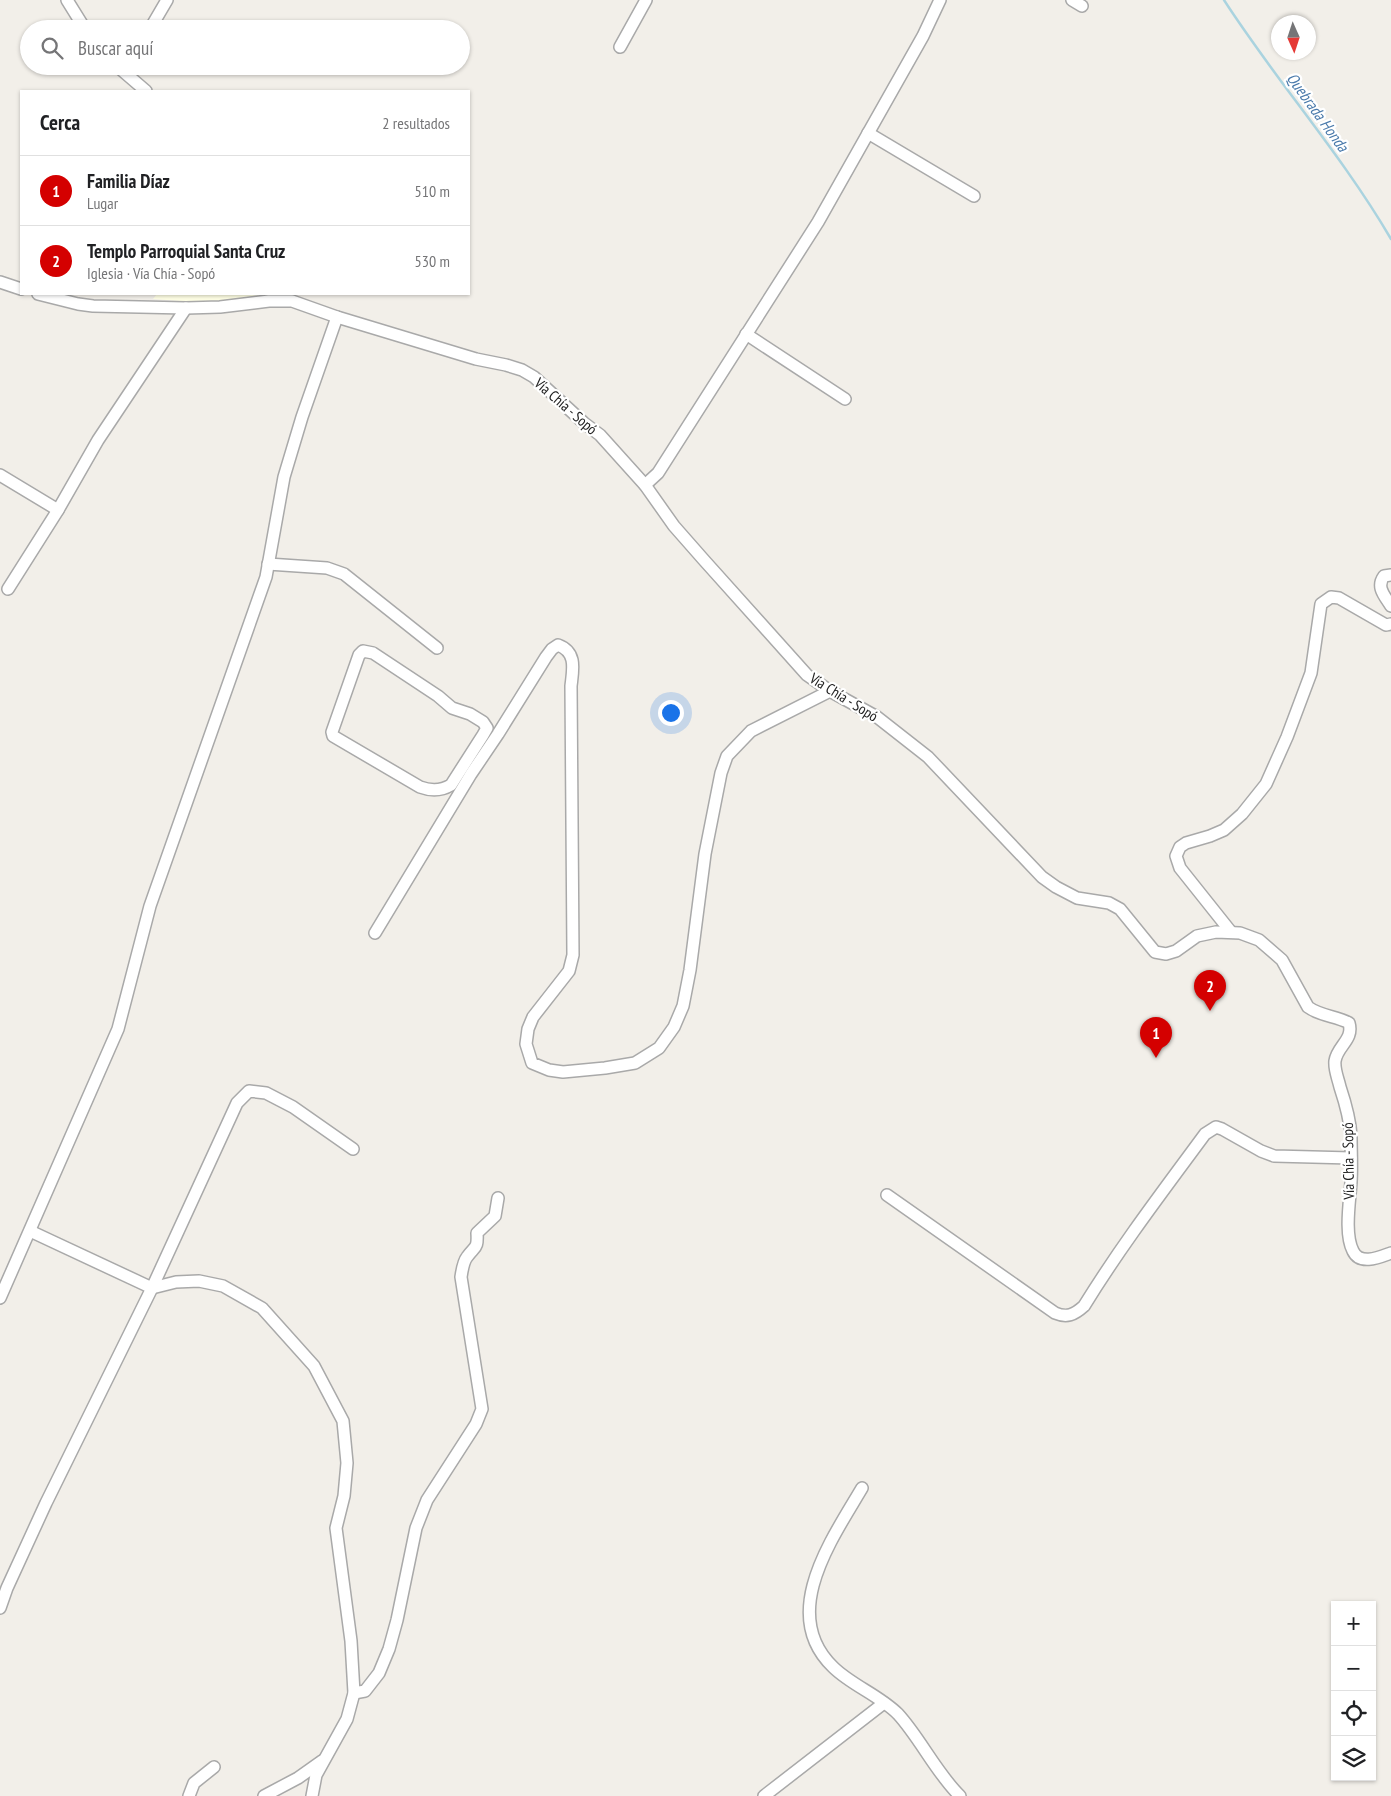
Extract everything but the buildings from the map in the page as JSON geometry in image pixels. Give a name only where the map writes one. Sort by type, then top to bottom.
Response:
[{"type":"street","points":[[67,0],[79,20]]},
{"type":"street","points":[[155,20],[167,0]]},
{"type":"street","points":[[620,47],[646,0]]},
{"type":"street","points":[[645,485],[658,473],[818,222],[923,36],[940,0]]},
{"type":"street","points":[[131,75],[145,90]]},
{"type":"street","points":[[868,134],[974,196]]},
{"type":"street","points":[[0,282],[20,289]]},
{"type":"street","name":"Vía Chía - Sopó","points":[[42,295],[93,306],[186,308],[220,307],[281,300],[292,301],[337,317],[476,359],[522,370],[534,377],[576,416],[600,435],[645,485],[674,526],[771,637],[808,675],[830,691],[877,717],[920,751],[1042,877],[1077,898],[1109,903],[1120,909],[1155,952],[1166,954],[1176,951],[1197,936],[1216,932],[1240,933],[1259,940],[1282,960],[1308,1007],[1315,1012],[1349,1023],[1351,1029],[1349,1036],[1335,1058],[1335,1069],[1349,1122],[1352,1158],[1349,1233],[1353,1252],[1359,1257],[1367,1259],[1391,1253]]},
{"type":"street","points":[[308,306],[309,295]]},
{"type":"street","points":[[8,589],[58,510],[98,440],[186,308]]},
{"type":"street","points":[[0,1298],[118,1029],[150,906],[266,577],[284,477],[302,417],[337,317]]},
{"type":"street","points":[[746,334],[845,398]]},
{"type":"street","points":[[0,475],[58,510]]},
{"type":"street","points":[[268,564],[327,568],[344,574],[438,648]]},
{"type":"street","points":[[1391,575],[1384,576],[1380,582],[1380,588],[1391,606]]},
{"type":"street","points":[[1231,932],[1180,868],[1176,861],[1177,851],[1186,843],[1224,830],[1242,814],[1266,784],[1287,737],[1311,673],[1321,604],[1331,597],[1339,598],[1386,625],[1391,624]]},
{"type":"street","points":[[374,933],[467,771],[552,648],[558,645],[566,648],[571,655],[573,663],[571,686],[574,955],[569,970],[534,1017],[528,1029],[526,1044],[532,1063],[549,1070],[563,1072],[635,1064],[659,1048],[674,1027],[684,1006],[705,854],[727,756],[751,731],[830,691]]},
{"type":"street","points":[[363,651],[373,653],[438,696],[452,708],[470,714],[483,722],[486,728],[467,771],[451,786],[444,789],[427,790],[333,736],[332,732],[359,655],[363,651]]},
{"type":"street","points":[[0,1608],[7,1588],[46,1503],[152,1288],[237,1104],[249,1090],[266,1093],[293,1108],[352,1149]]},
{"type":"street","points":[[887,1195],[1055,1313],[1062,1316],[1071,1315],[1084,1306],[1115,1256],[1146,1212],[1210,1130],[1216,1127],[1222,1129],[1274,1156],[1352,1158]]},
{"type":"street","points":[[354,1694],[365,1691],[379,1673],[395,1627],[416,1528],[426,1500],[476,1424],[482,1409],[460,1277],[466,1258],[474,1250],[478,1242],[477,1233],[495,1216],[498,1198]]},
{"type":"street","points":[[30,1231],[152,1288],[176,1282],[199,1281],[223,1286],[262,1308],[314,1366],[343,1421],[347,1463],[344,1496],[336,1528],[341,1554],[351,1641],[354,1694],[347,1719],[316,1775],[312,1796]]},
{"type":"street","points":[[862,1488],[824,1553],[816,1574],[809,1604],[813,1641],[833,1668],[884,1703],[898,1715],[960,1796]]},
{"type":"street","points":[[764,1796],[884,1703]]},
{"type":"street","points":[[264,1796],[298,1778],[324,1760]]},
{"type":"street","points":[[189,1796],[194,1783],[214,1767]]},
{"type":"shaded area","points":[[156,295],[260,295],[209,303],[153,299]]},
{"type":"waterway","name":"Quebrada Honda","points":[[1224,0],[1352,178],[1391,239]]},
{"type":"place","name":"Templo Parroquial Santa Cruz","points":[[1210,1011]]},
{"type":"place","name":"Familia Díaz","points":[[1156,1058]]}]
